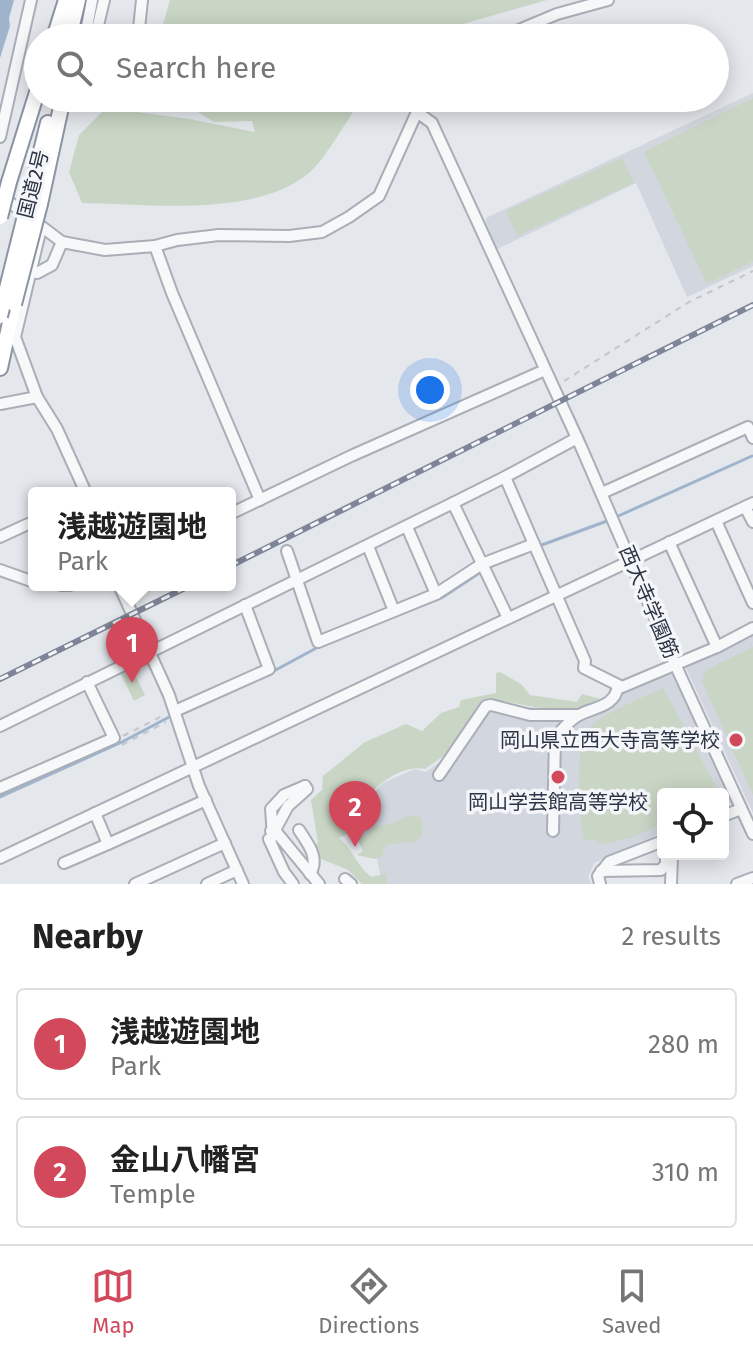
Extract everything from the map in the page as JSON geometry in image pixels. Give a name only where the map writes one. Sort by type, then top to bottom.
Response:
[{"type":"highway","points":[[62,24],[74,2]]},
{"type":"highway","points":[[72,24],[74,2]]},
{"type":"highway","points":[[0,217],[31,112]]},
{"type":"highway","name":"国道2号","points":[[0,316],[35,202],[51,112]]},
{"type":"highway","points":[[0,368],[35,202],[59,112]]},
{"type":"street","points":[[26,24],[31,0]]},
{"type":"street","points":[[88,24],[92,0]]},
{"type":"street","points":[[98,24],[104,0]]},
{"type":"street","points":[[139,24],[142,0]]},
{"type":"street","points":[[533,24],[608,0]]},
{"type":"street","points":[[0,137],[24,31]]},
{"type":"street","points":[[0,195],[62,242],[105,250],[155,246],[219,235],[289,236],[322,232],[379,196],[417,112]]},
{"type":"street","name":"西大寺学園筋","points":[[417,112],[432,123],[602,493],[675,664],[753,834]]},
{"type":"street","points":[[41,228],[15,337],[37,397],[57,429],[83,487]]},
{"type":"street","points":[[32,272],[37,273],[52,265],[62,242]]},
{"type":"street","points":[[155,246],[260,500]]},
{"type":"street","points":[[236,511],[351,456],[545,370]]},
{"type":"street","points":[[0,404],[37,397]]},
{"type":"street","points":[[602,493],[748,427],[753,438]]},
{"type":"street","points":[[0,726],[407,527],[577,438]]},
{"type":"street","points":[[505,477],[585,661],[584,668],[622,687],[717,647],[753,628]]},
{"type":"street","points":[[453,503],[508,618]]},
{"type":"street","points":[[0,858],[749,505],[753,522]]},
{"type":"street","points":[[716,521],[753,603]]},
{"type":"street","points":[[0,537],[28,524]]},
{"type":"street","points":[[407,527],[436,594]]},
{"type":"street","points":[[669,542],[717,647]]},
{"type":"street","points":[[368,546],[394,611]]},
{"type":"street","points":[[287,551],[318,642],[436,594],[484,568],[535,547]]},
{"type":"street","points":[[0,570],[28,580]]},
{"type":"street","points":[[122,591],[175,711],[193,767],[243,884]]},
{"type":"street","points":[[175,711],[269,669],[245,605]]},
{"type":"street","points":[[0,788],[114,738],[87,682]]},
{"type":"street","points":[[553,831],[553,740],[569,721],[607,704],[617,693],[618,686]]},
{"type":"street","points":[[439,775],[486,706],[548,717],[580,714]]},
{"type":"street","points":[[272,834],[271,809],[277,800],[305,786],[307,789],[288,806],[276,828],[269,839],[293,884]]},
{"type":"street","points":[[64,863],[206,800]]},
{"type":"street","points":[[729,814],[741,809]]},
{"type":"street","points":[[95,813],[108,844]]},
{"type":"street","points":[[299,830],[315,861],[310,874]]},
{"type":"street","points":[[272,834],[277,833],[319,884]]},
{"type":"street","points":[[135,884],[225,843]]},
{"type":"street","points":[[600,884],[598,876],[609,862],[657,843]]},
{"type":"street","points":[[642,849],[646,858],[644,869]]},
{"type":"street","points":[[601,871],[665,868],[667,860]]},
{"type":"street","points":[[669,860],[671,884]]},
{"type":"street","points":[[207,884],[237,870]]},
{"type":"street","points":[[737,884],[753,878]]},
{"type":"path","points":[[553,388],[689,302],[753,271]]},
{"type":"path","points":[[114,738],[175,711]]},
{"type":"shaded area","points":[[753,93],[753,266],[687,297],[636,183],[497,249],[486,218],[712,112],[729,112],[729,104]]},
{"type":"shaded area","name":"岡山県立西大寺高等学校","points":[[753,633],[753,813],[685,666]]},
{"type":"shaded area","name":"岡山学芸館高等学校","points":[[667,670],[672,673],[725,788],[657,788],[657,835],[594,863],[588,877],[591,884],[382,884],[377,858],[345,822],[383,783],[415,769],[426,772],[447,756],[494,701],[523,707],[577,709],[609,694],[609,685],[622,690]]},
{"type":"green space","points":[[170,0],[547,0],[463,24],[163,24]]},
{"type":"green space","points":[[753,98],[753,261],[707,284],[644,152]]},
{"type":"green space","points":[[102,112],[136,112],[255,132],[252,121],[214,122],[198,112],[353,112],[309,173],[286,187],[260,197],[200,205],[82,203],[69,172],[79,135]]},
{"type":"green space","points":[[622,158],[634,183],[517,236],[506,211]]},
{"type":"green space","name":"岡山県立西大寺高等学校","points":[[753,647],[753,795],[702,681],[706,670]]},
{"type":"green space","points":[[130,665],[145,695],[134,701],[119,670]]},
{"type":"green space","points":[[500,672],[521,684],[530,695],[577,702],[582,694],[600,699],[565,709],[486,700],[476,709],[445,755],[425,769],[402,772],[380,785],[344,821],[367,837],[376,825],[389,825],[408,816],[420,817],[423,822],[421,837],[414,842],[389,844],[383,849],[384,855],[375,859],[357,855],[363,851],[356,836],[349,833],[339,838],[372,877],[387,873],[387,884],[362,884],[348,870],[314,856],[313,845],[318,843],[311,800],[322,790],[323,776],[365,742],[406,724],[422,731],[441,713],[459,707],[461,700],[496,693],[496,673]]},
{"type":"green space","points":[[663,688],[717,788],[657,788],[657,827],[630,838],[601,844],[595,839],[584,840],[579,767],[588,730],[612,712]]},
{"type":"water","points":[[0,0],[14,0],[0,58]]},
{"type":"waterway","points":[[573,416],[586,445]]},
{"type":"waterway","points":[[615,514],[616,517],[752,456]]},
{"type":"waterway","points":[[539,546],[607,521]]},
{"type":"waterway","points":[[488,568],[502,561]]},
{"type":"waterway","points":[[407,611],[443,597],[481,572]]},
{"type":"waterway","points":[[272,672],[322,645]]},
{"type":"waterway","points":[[0,797],[122,742],[171,716]]},
{"type":"railway","points":[[236,563],[753,305]]},
{"type":"railway","points":[[0,679],[179,591]]},
{"type":"place","name":"浅越遊園地","points":[[132,683]]},
{"type":"place","name":"岡山県立西大寺高等学校","points":[[736,740]]},
{"type":"place","name":"岡山学芸館高等学校","points":[[558,777]]},
{"type":"place","name":"金山八幡宮","points":[[355,847]]}]
